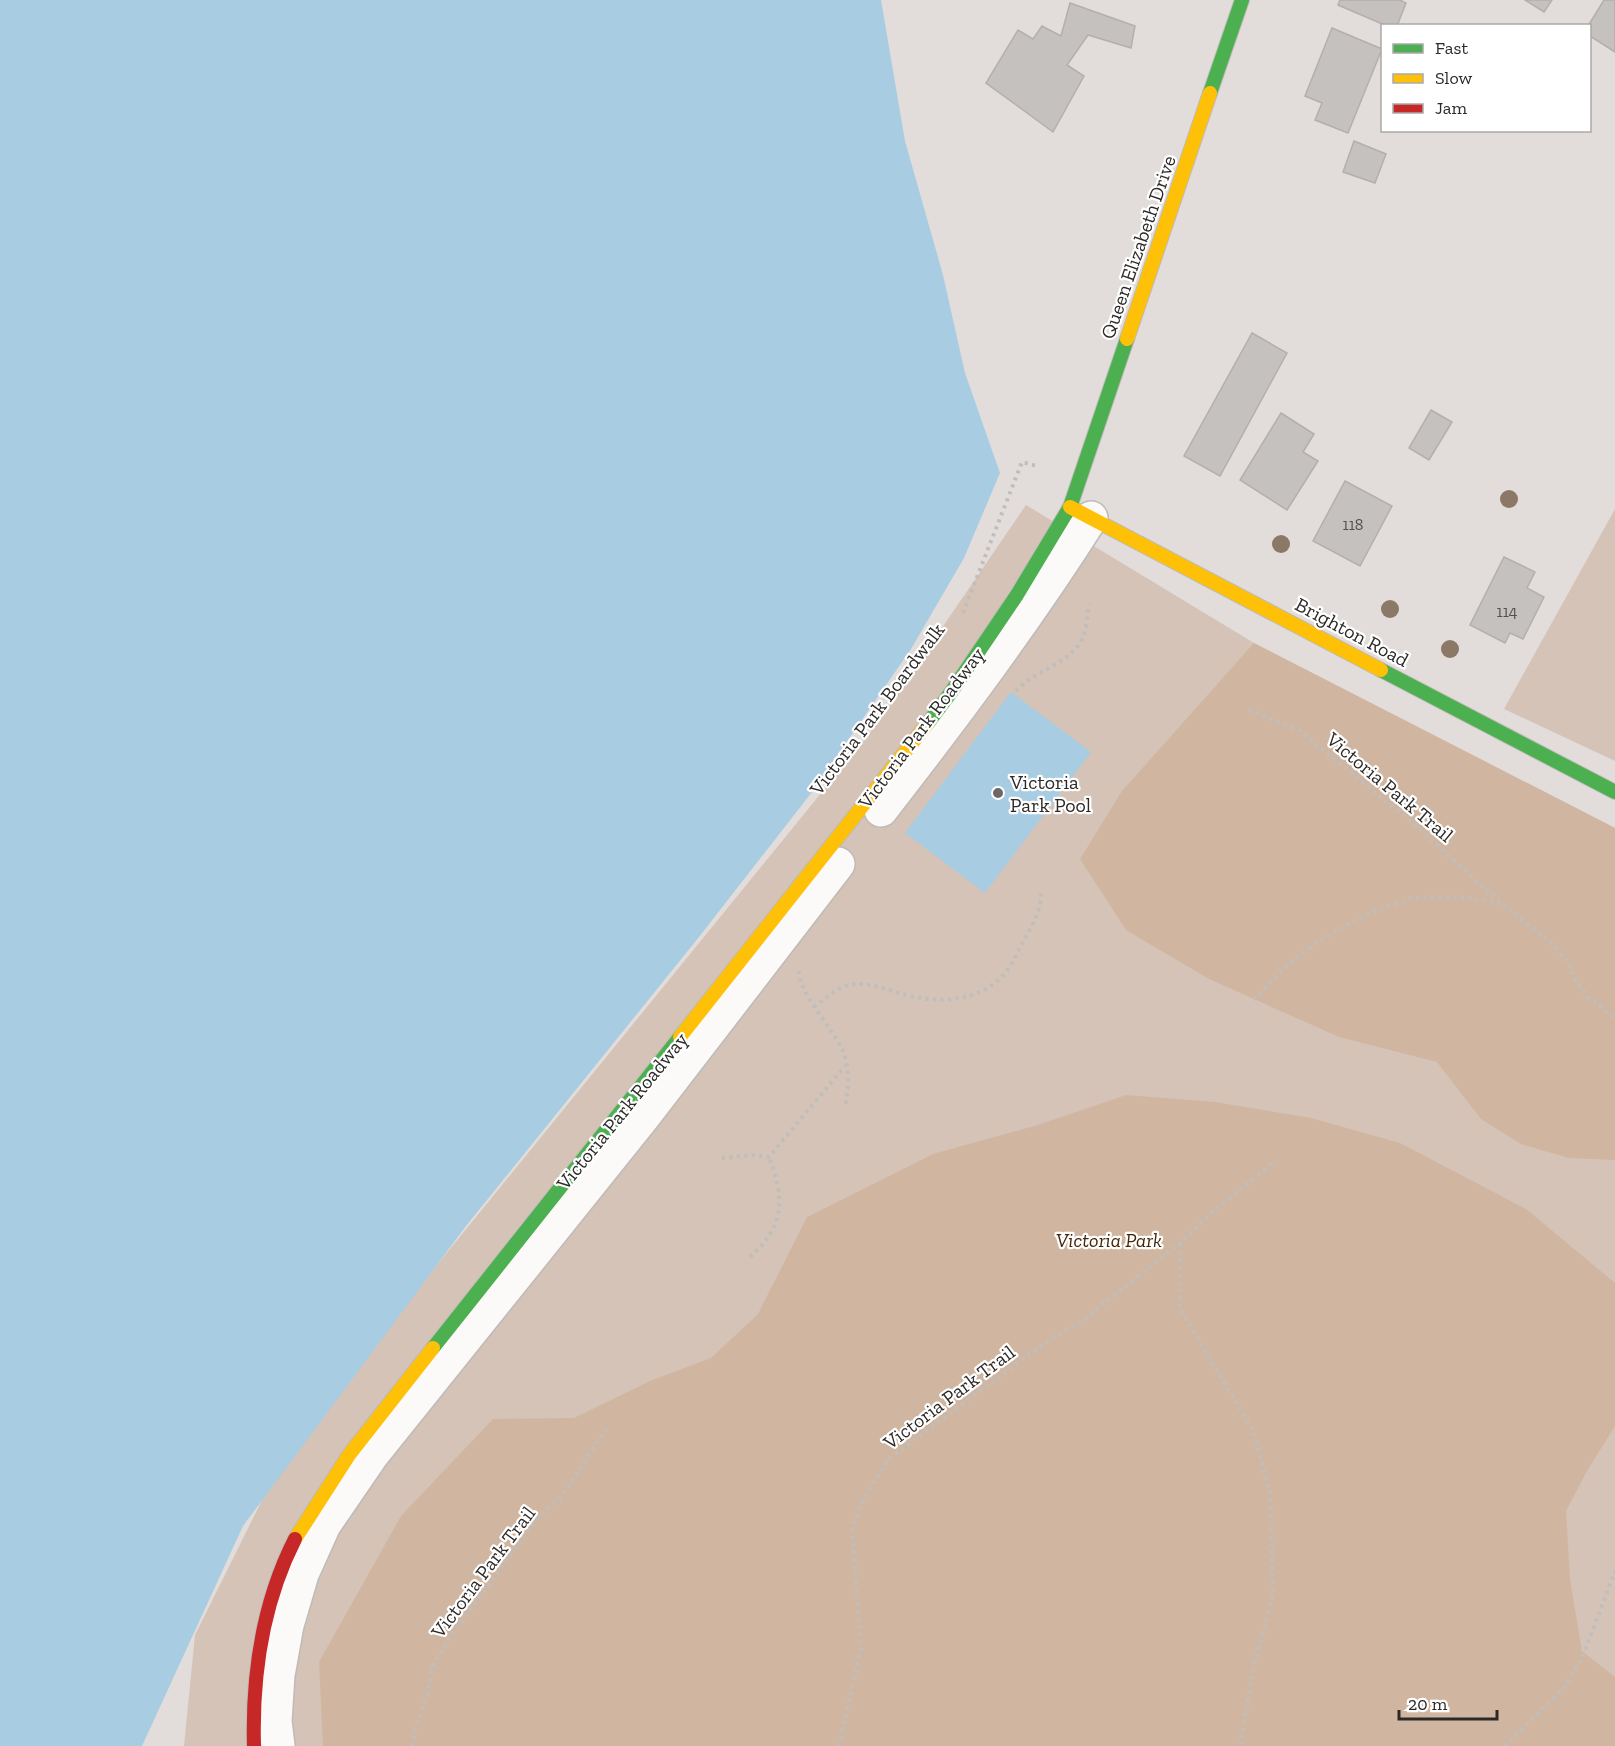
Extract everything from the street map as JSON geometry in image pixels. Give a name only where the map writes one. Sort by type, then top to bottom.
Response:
[{"type":"street","name":"Queen Elizabeth Drive","points":[[1081,512],[1242,0]]},
{"type":"street","name":"Brighton Road","points":[[1081,512],[1615,792]]},
{"type":"street","name":"Victoria Park Roadway","points":[[254,1746],[255,1673],[266,1609],[288,1553],[308,1517],[349,1455],[734,971],[919,734],[952,691],[1017,595],[1081,512]]},
{"type":"street","name":"Victoria Park Roadway","points":[[278,1746],[275,1721],[277,1686],[287,1625],[302,1574],[324,1525],[372,1455],[644,1116],[931,746],[1050,583],[1081,512]]},
{"type":"path","name":"Victoria Park Boardwalk","points":[[962,616],[1022,462],[1037,466]]},
{"type":"path","points":[[1016,691],[1028,680],[1066,657],[1078,645],[1083,636],[1089,604]]},
{"type":"path","name":"Victoria Park Trail","points":[[1249,710],[1300,731],[1410,821],[1501,903],[1546,938],[1570,964],[1573,977],[1588,997],[1615,1018]]},
{"type":"path","points":[[845,1107],[849,1090],[843,1052],[814,1007],[841,988],[852,984],[882,988],[915,998],[935,1000],[973,996],[994,984],[1006,972],[1036,918],[1042,900],[1041,889]]},
{"type":"path","name":"Victoria Park Trail","points":[[1254,1000],[1282,969],[1320,940],[1365,915],[1412,898],[1459,897],[1501,903]]},
{"type":"path","points":[[769,1157],[846,1066]]},
{"type":"path","points":[[722,1158],[752,1155],[769,1157]]},
{"type":"path","points":[[750,1257],[762,1246],[777,1218],[781,1202],[778,1180],[769,1157]]},
{"type":"path","name":"Victoria Park Trail","points":[[839,1746],[861,1648],[852,1528],[865,1496],[890,1458],[1049,1340],[1082,1321],[1180,1243],[1209,1215],[1275,1161]]},
{"type":"path","points":[[1180,1243],[1179,1307],[1253,1430],[1270,1493],[1273,1595],[1253,1670],[1240,1746]]},
{"type":"path","name":"Victoria Park Trail","points":[[412,1746],[433,1665],[456,1629],[536,1520],[559,1500],[606,1429]]},
{"type":"path","points":[[1504,1746],[1564,1688],[1582,1658],[1615,1571]]},
{"type":"green space","name":"Victoria Park","points":[[1026,505],[1254,643],[1615,828],[1615,1746],[184,1746],[195,1635],[288,1448],[870,733]]},
{"type":"green space","points":[[1615,509],[1615,761],[1504,709]]},
{"type":"green space","points":[[1254,643],[1615,828],[1615,1160],[1569,1158],[1521,1144],[1481,1119],[1437,1062],[1339,1037],[1209,979],[1126,930],[1080,859],[1122,791]]},
{"type":"green space","points":[[1126,1095],[1215,1102],[1311,1118],[1400,1143],[1526,1209],[1615,1283],[1615,1426],[1566,1511],[1570,1579],[1582,1651],[1615,1677],[1615,1746],[323,1746],[319,1662],[401,1516],[493,1419],[574,1418],[650,1381],[711,1358],[758,1314],[807,1217],[933,1154],[1038,1125]]},
{"type":"water","points":[[0,0],[881,0],[905,141],[943,275],[965,373],[1000,473],[964,558],[911,649],[812,792],[699,937],[466,1226],[243,1526],[142,1746],[0,1746]]},
{"type":"water","name":"Victoria Park Pool","points":[[1011,692],[1091,752],[985,893],[905,833]]},
{"type":"building","points":[[1340,0],[1400,0],[1406,3],[1398,24],[1382,24],[1338,5]]},
{"type":"building","points":[[1525,0],[1552,0],[1544,12]]},
{"type":"building","points":[[1604,0],[1615,0],[1615,52],[1591,37],[1589,24]]},
{"type":"building","points":[[1070,3],[1135,26],[1131,48],[1088,35],[1067,65],[1084,76],[1053,132],[986,83],[1018,30],[1033,39],[1042,26],[1061,36]]},
{"type":"building","points":[[1332,28],[1381,49],[1348,133],[1315,120],[1322,103],[1305,96]]},
{"type":"building","points":[[1354,141],[1386,154],[1375,183],[1343,172]]},
{"type":"building","points":[[1252,333],[1287,353],[1220,476],[1184,456]]},
{"type":"building","points":[[1431,410],[1452,422],[1429,460],[1409,448]]},
{"type":"building","points":[[1281,413],[1314,434],[1303,452],[1318,461],[1287,510],[1240,480]]},
{"type":"building","points":[[1345,481],[1392,506],[1360,566],[1313,541]]},
{"type":"building","points":[[1504,557],[1535,572],[1527,588],[1544,597],[1523,639],[1510,633],[1505,643],[1470,625]]},
{"type":"traffic: fast","points":[[1210,93],[1242,0]]},
{"type":"traffic: fast","points":[[928,723],[1017,595],[1070,507],[1127,339]]},
{"type":"traffic: fast","points":[[1381,670],[1615,792]]},
{"type":"traffic: fast","points":[[433,1348],[680,1037]]},
{"type":"traffic: slow","points":[[1127,339],[1210,93]]},
{"type":"traffic: slow","points":[[1070,507],[1381,670]]},
{"type":"traffic: slow","points":[[680,1037],[928,723]]},
{"type":"traffic: slow","points":[[295,1539],[349,1455],[433,1348]]},
{"type":"traffic: jam","points":[[254,1746],[255,1692],[261,1640],[274,1589],[295,1539]]},
{"type":"place","name":"Victoria Park Pool","points":[[998,793]]}]
